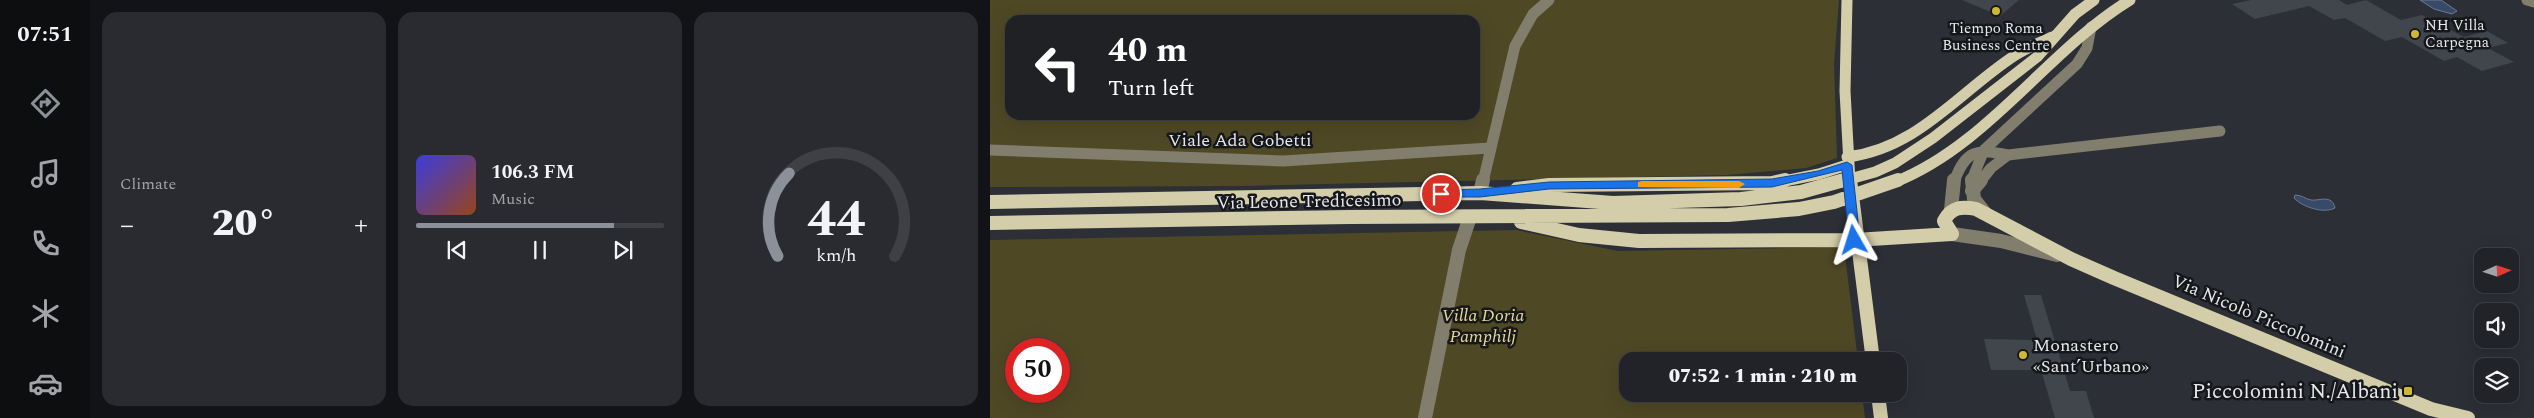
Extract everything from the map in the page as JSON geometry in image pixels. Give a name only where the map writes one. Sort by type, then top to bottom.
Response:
[{"type":"main road","points":[[1847,0],[1847,161],[1854,240],[1872,352]]},
{"type":"main road","name":"Via Leone Tredicesimo","points":[[990,202],[1480,193],[1613,203],[1741,199],[1820,188],[1865,176],[1903,158],[1933,138],[2037,57],[2075,14],[2094,0]]},
{"type":"main road","name":"Via Leone Tredicesimo","points":[[990,223],[1743,214],[1802,208],[1856,196],[1900,179],[1932,161],[2030,84],[2091,27],[2130,0]]},
{"type":"main road","points":[[1480,193],[1549,186],[1772,183],[1819,174],[1847,161],[1874,154],[1894,146],[2008,60],[2056,35]]},
{"type":"main road","points":[[1503,217],[1578,234],[1615,239],[1665,241],[1854,240],[1952,234],[1944,220],[1951,210],[1968,208],[1985,212]]},
{"type":"main road","name":"Via Nicolò Piccolomini","points":[[1985,212],[2071,259],[2437,413],[2468,418]]},
{"type":"main road","points":[[1879,402],[1881,418]]},
{"type":"street","points":[[1480,193],[1515,46],[1533,14],[1549,0]]},
{"type":"street","points":[[2527,0],[2534,2]]},
{"type":"street","points":[[1951,210],[1951,187],[1966,159],[1984,150],[2046,94],[2080,60],[2086,48],[2091,27]]},
{"type":"street","points":[[1984,150],[2008,155],[2220,131]]},
{"type":"street","name":"Viale Ada Gobetti","points":[[990,150],[1036,154],[1283,161],[1490,148]]},
{"type":"street","points":[[1984,150],[1973,176],[1972,191],[1974,199],[1985,212]]},
{"type":"street","points":[[1972,191],[1991,168],[2008,155]]},
{"type":"street","points":[[1425,418],[1460,250],[1470,217]]},
{"type":"street","points":[[1952,234],[2001,241],[2071,259]]},
{"type":"green space","points":[[990,0],[1839,0],[1834,64],[1837,158],[1806,168],[1727,175],[1240,186],[990,187]]},
{"type":"green space","name":"Villa Doria Pamphilj","points":[[1516,230],[1618,251],[1844,247],[1857,352],[1619,352],[1619,402],[1863,402],[1865,418],[990,418],[990,240]]},
{"type":"water","points":[[2420,0],[2441,0],[2457,11],[2452,14],[2434,9]]},
{"type":"water","points":[[2295,195],[2311,200],[2325,199],[2331,201],[2335,208],[2330,210],[2313,209],[2294,198]]},
{"type":"building","name":"Tiempo Roma Business Centre","points":[[1962,0],[2019,0],[2000,16]]},
{"type":"building","name":"NH Villa Carpegna","points":[[2251,0],[2339,0],[2347,5],[2366,0],[2401,20],[2422,15],[2464,37],[2487,31],[2508,43],[2488,48],[2514,62],[2482,71],[2457,57],[2444,61],[2402,37],[2385,41],[2345,18],[2334,20],[2309,6],[2255,19],[2232,4]]},
{"type":"building","name":"Monastero «Sant’Urbano»","points":[[2024,295],[2041,295],[2070,391],[2086,391],[2094,418],[2055,418],[2041,370],[1991,370],[1984,339],[2037,340]]},
{"type":"slow traffic","points":[[1642,184],[1739,184]]},
{"type":"place","name":"Tiempo Roma Business Centre","points":[[1996,11]]},
{"type":"place","name":"NH Villa Carpegna","points":[[2415,34]]},
{"type":"place","name":"Monastero «Sant’Urbano»","points":[[2023,355]]},
{"type":"place","name":"Piccolomini N./Albani","points":[[2408,391]]},
{"type":"route","points":[[1441,194],[1480,193],[1549,186],[1772,183],[1819,174],[1847,165],[1854,240]]}]
